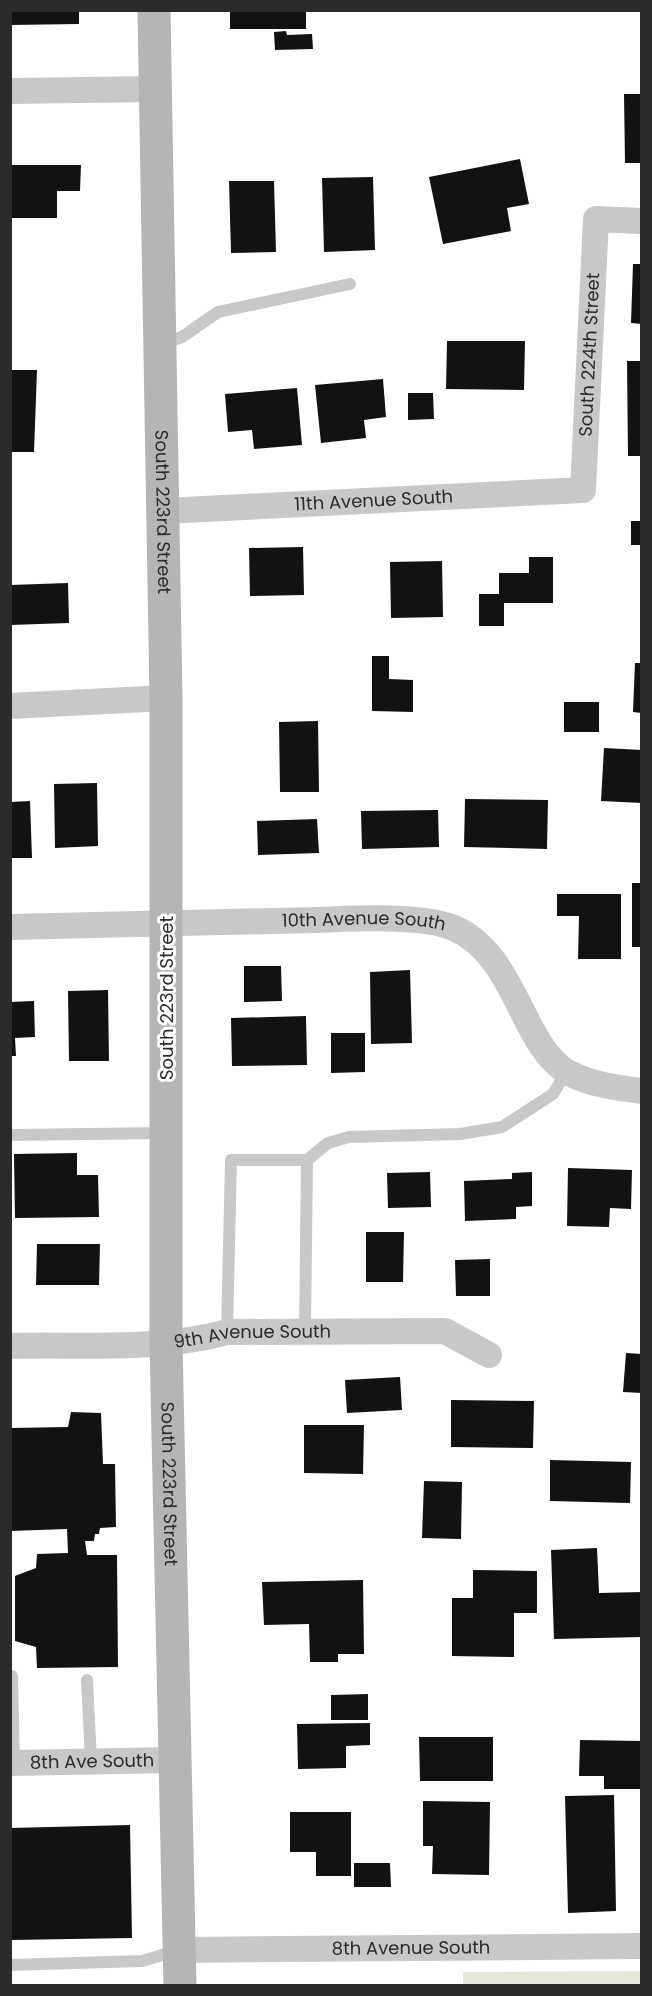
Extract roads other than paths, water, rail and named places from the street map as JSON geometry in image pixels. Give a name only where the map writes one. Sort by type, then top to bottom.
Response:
[{"type":"street","name":"South 223rd Street","points":[[154,10],[166,698],[166,1343],[180,1986]]},
{"type":"street","points":[[10,91],[155,89]]},
{"type":"street","name":"South 224th Street","points":[[583,490],[596,219],[642,221]]},
{"type":"street","name":"11th Avenue South","points":[[164,510],[583,490]]},
{"type":"street","points":[[10,706],[166,698]]},
{"type":"street","name":"10th Avenue South","points":[[10,927],[167,922],[386,920],[429,922],[453,927],[465,934],[489,956],[516,993],[543,1047],[552,1059],[567,1071],[602,1084],[642,1091]]},
{"type":"street","name":"9th Avenue South","points":[[10,1346],[166,1343],[200,1340],[227,1332],[446,1331],[489,1355]]},
{"type":"street","name":"8th Ave South","points":[[12,1763],[176,1760]]},
{"type":"street","name":"8th Avenue South","points":[[180,1950],[642,1946]]},
{"type":"lane","points":[[161,345],[182,337],[218,312],[245,304],[350,284]]},
{"type":"lane","points":[[227,1332],[231,1160],[307,1160],[328,1143],[349,1137],[460,1134],[502,1127],[553,1094],[567,1071]]},
{"type":"lane","points":[[10,1136],[166,1133]]},
{"type":"lane","points":[[305,1332],[307,1160]]},
{"type":"lane","points":[[12,1676],[12,1763]]},
{"type":"lane","points":[[87,1680],[91,1761]]},
{"type":"lane","points":[[10,1965],[142,1961],[180,1950]]}]
